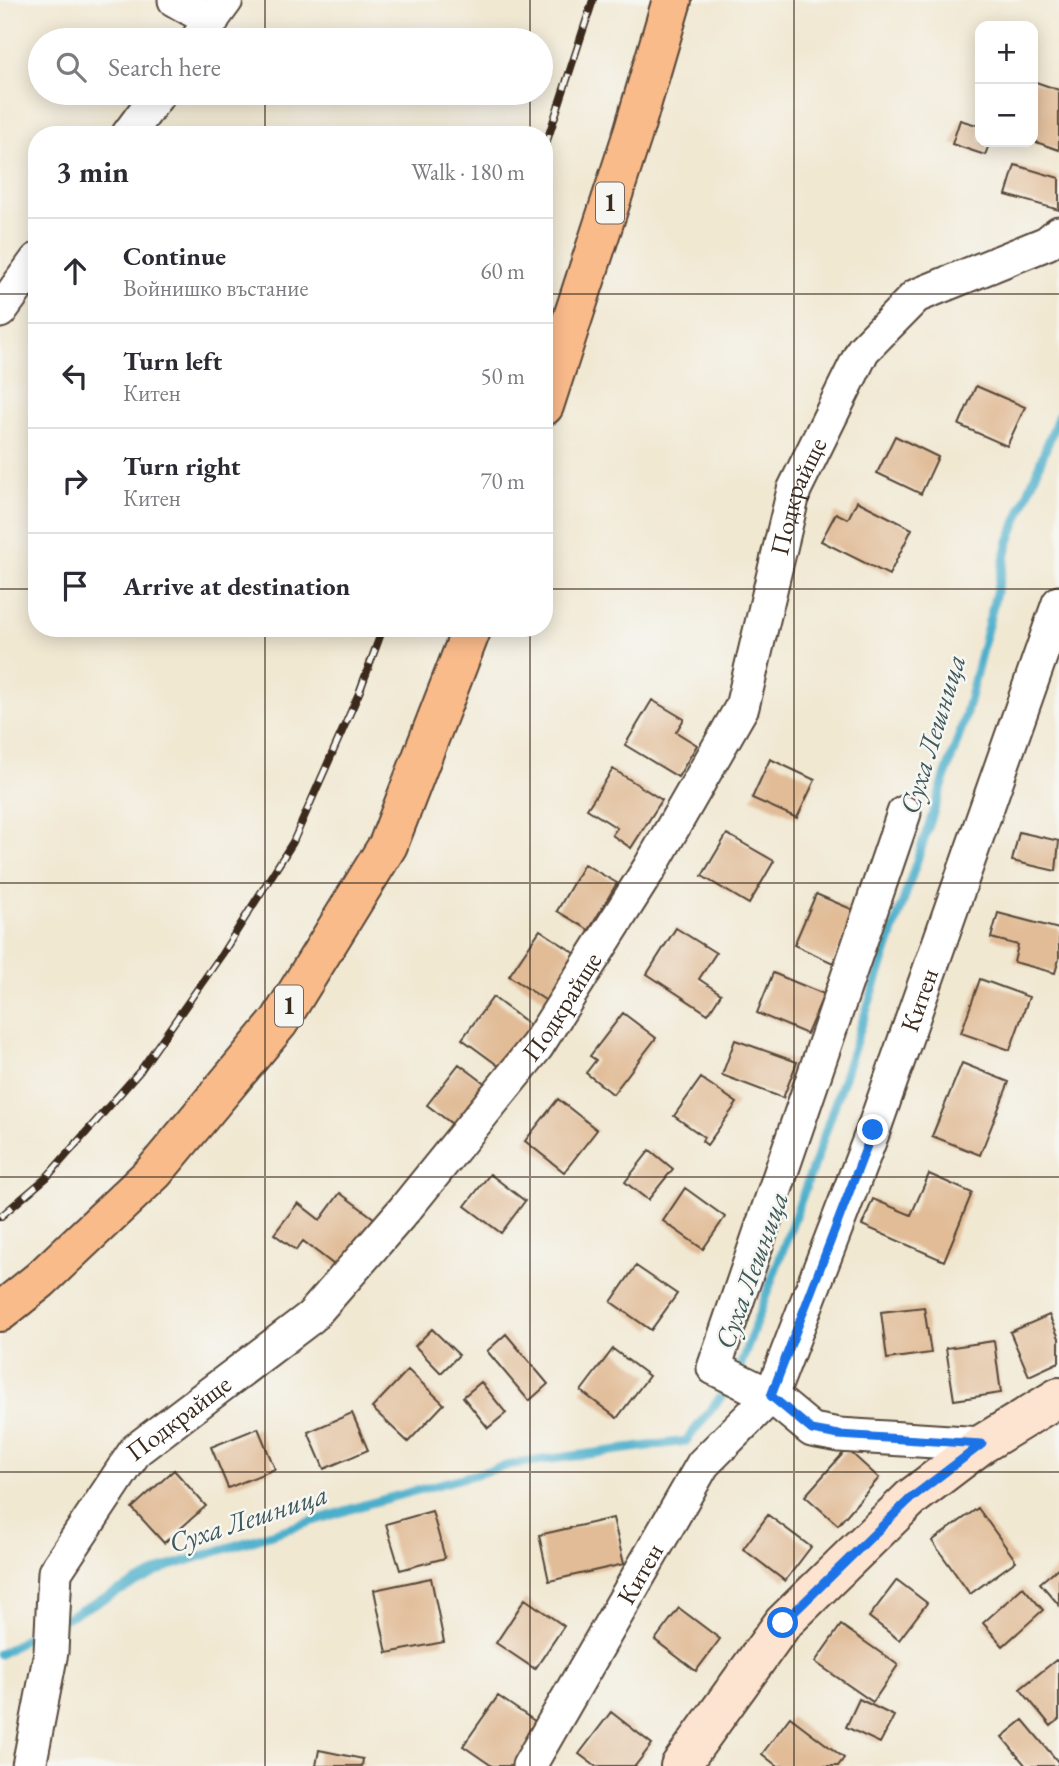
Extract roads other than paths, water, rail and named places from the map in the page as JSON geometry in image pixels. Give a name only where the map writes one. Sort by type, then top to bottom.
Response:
[{"type":"highway","name":"1","points":[[553,378],[633,132],[672,0]]},
{"type":"highway","name":"1","points":[[0,1312],[40,1280],[154,1172],[279,1022],[388,845],[469,637]]},
{"type":"street","points":[[175,0],[212,20]]},
{"type":"street","points":[[135,126],[150,105]]},
{"type":"street","name":"Подкрайще","points":[[29,1766],[51,1652],[55,1573],[136,1450],[311,1317],[405,1209],[537,1046],[649,869],[742,706],[794,490],[863,350],[916,296],[1047,243],[1059,233]]},
{"type":"street","points":[[0,311],[28,272]]},
{"type":"street","name":"Китен","points":[[529,1766],[703,1464],[771,1396],[873,1130],[1059,603]]},
{"type":"street","points":[[904,813],[714,1368],[771,1396],[812,1430],[839,1435],[982,1444]]},
{"type":"street","points":[[680,1766],[783,1623],[911,1498],[982,1444],[1059,1397]]},
{"type":"waterway","name":"Суха Лешница","points":[[738,1372],[821,1145],[964,721],[1009,541],[1059,415]]},
{"type":"waterway","name":"Суха Лешница","points":[[59,1621],[167,1567],[367,1504],[513,1464],[686,1441],[731,1384]]},
{"type":"waterway","name":"Суха Лешница","points":[[0,1654],[44,1628]]},
{"type":"railway","points":[[552,126],[593,0]]},
{"type":"railway","points":[[0,1217],[46,1178],[140,1071],[222,954],[293,842],[359,693],[380,637]]}]
